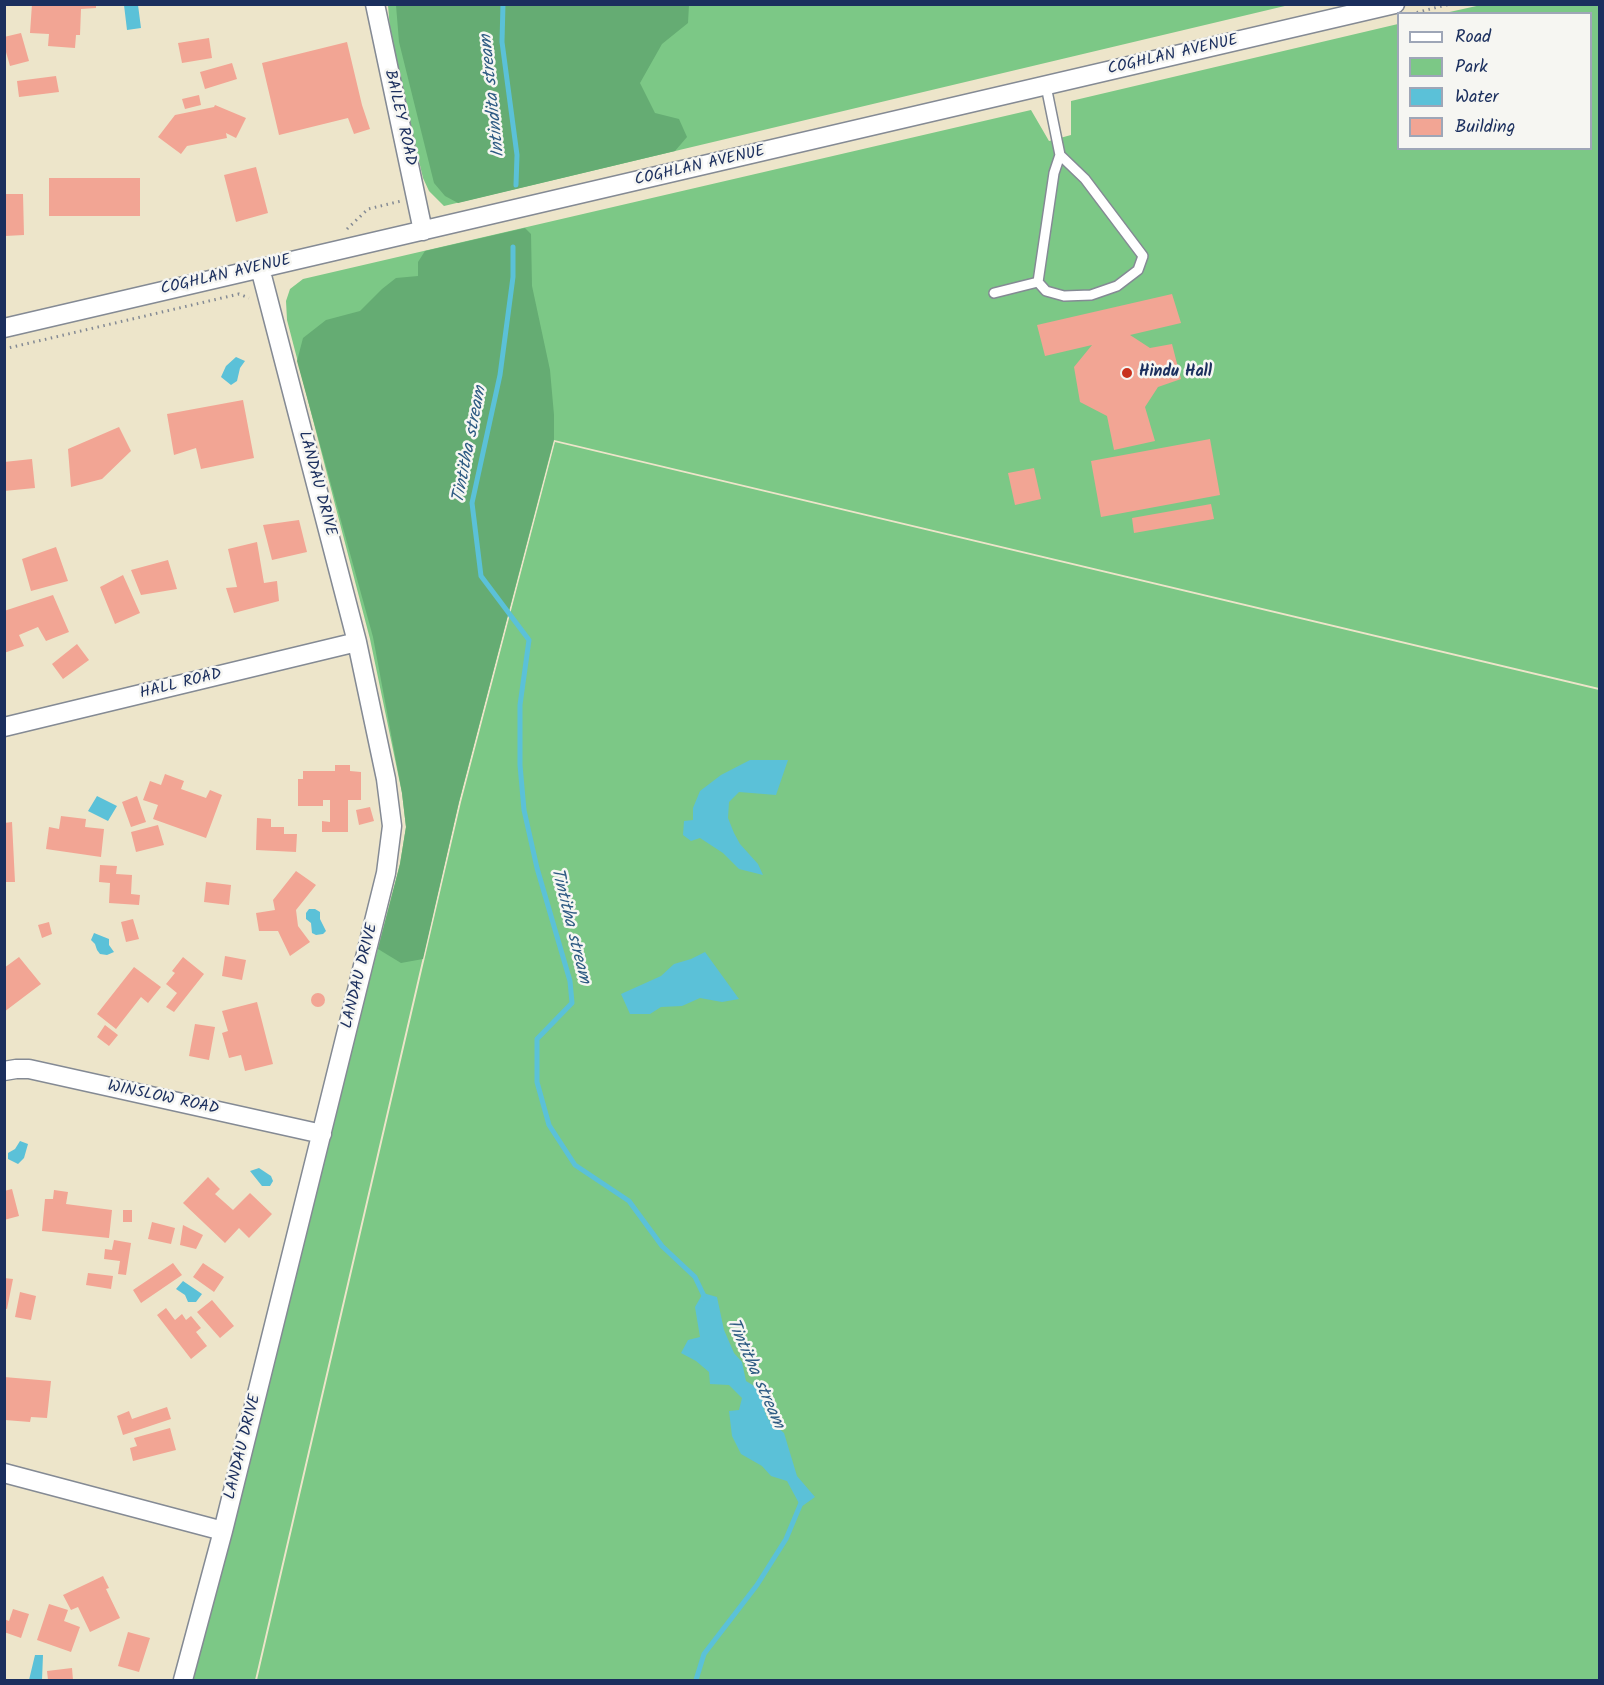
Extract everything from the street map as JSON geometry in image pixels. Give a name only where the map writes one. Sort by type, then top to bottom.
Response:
[{"type":"street","name":"BAILEY ROAD","points":[[375,4],[423,231]]},
{"type":"street","name":"COGHLAN AVENUE","points":[[4,328],[1395,4]]},
{"type":"street","name":"LANDAU DRIVE","points":[[183,1680],[223,1531],[386,873],[392,826],[386,779],[357,642],[260,268]]},
{"type":"street","name":"HALL ROAD","points":[[4,727],[357,642]]},
{"type":"street","name":"WINSLOW ROAD","points":[[4,1071],[28,1070],[322,1134]]},
{"type":"street","points":[[4,1473],[223,1531]]},
{"type":"lane","points":[[1046,86],[1060,154],[1054,173],[1038,282],[1046,291],[1064,296],[1091,295],[1117,286],[1138,270],[1143,256],[1085,179],[1060,154]]},
{"type":"lane","points":[[993,293],[1038,282]]},
{"type":"path","points":[[1419,12],[1450,4]]},
{"type":"path","points":[[343,232],[368,209],[404,200]]},
{"type":"path","points":[[4,349],[239,294],[258,302]]},
{"type":"green space","points":[[388,5],[1289,5],[444,206],[429,191],[423,178],[391,43]]},
{"type":"green space","points":[[396,5],[689,5],[688,23],[662,44],[640,83],[655,113],[679,119],[687,137],[675,151],[458,203],[445,196],[434,183],[399,42]]},
{"type":"green space","points":[[1481,5],[1599,5],[1599,688],[554,440],[459,802],[255,1680],[186,1680],[400,864],[406,827],[402,793],[370,639],[287,320],[286,301],[290,289],[303,279],[1031,110],[1049,141],[1071,135],[1071,101],[1397,24],[1397,150],[1592,150],[1592,12],[1450,12]]},
{"type":"green space","points":[[525,228],[531,234],[532,286],[550,370],[554,439],[459,802],[423,959],[401,963],[378,949],[400,864],[406,827],[402,793],[373,637],[297,361],[303,338],[326,320],[360,311],[396,278],[418,276],[418,262],[425,251]]},
{"type":"green space","points":[[555,442],[1599,690],[1599,1680],[257,1680],[461,802]]},
{"type":"water","points":[[124,5],[138,5],[141,28],[127,30]]},
{"type":"water","points":[[236,357],[245,361],[240,368],[237,381],[231,385],[221,377],[226,366]]},
{"type":"water","points":[[750,760],[788,760],[776,795],[739,792],[729,802],[728,818],[734,833],[740,844],[758,864],[763,875],[739,869],[723,853],[700,838],[691,841],[683,835],[684,821],[693,820],[693,808],[700,791],[721,775]]},
{"type":"water","points":[[97,796],[117,806],[108,821],[88,811]]},
{"type":"water","points":[[309,909],[320,912],[320,919],[326,931],[323,934],[312,933],[311,923],[306,919]]},
{"type":"water","points":[[94,933],[109,939],[109,945],[114,952],[107,955],[100,954],[91,940]]},
{"type":"water","points":[[705,952],[739,999],[722,1002],[700,998],[682,1006],[661,1007],[650,1014],[630,1014],[621,994],[661,976],[674,964]]},
{"type":"water","points":[[20,1141],[28,1144],[24,1158],[18,1164],[8,1159],[8,1153],[15,1149]]},
{"type":"water","points":[[259,1168],[271,1176],[273,1181],[270,1186],[262,1186],[250,1171]]},
{"type":"water","points":[[183,1281],[202,1294],[196,1302],[188,1302],[185,1295],[176,1289]]},
{"type":"water","points":[[703,1293],[717,1297],[724,1330],[734,1353],[742,1362],[746,1381],[756,1387],[770,1405],[764,1409],[768,1419],[784,1433],[797,1476],[815,1497],[801,1507],[787,1481],[771,1476],[762,1466],[741,1454],[732,1436],[729,1411],[739,1410],[742,1398],[729,1385],[710,1384],[709,1372],[696,1361],[681,1353],[688,1340],[700,1337],[695,1307]]},
{"type":"water","points":[[35,1655],[43,1655],[42,1680],[29,1680]]},
{"type":"building","points":[[32,4],[96,4],[96,8],[81,9],[80,35],[76,35],[75,48],[48,46],[49,34],[30,33]]},
{"type":"building","points":[[21,33],[29,61],[10,66],[4,37]]},
{"type":"building","points":[[209,38],[212,58],[182,63],[178,43]]},
{"type":"building","points":[[347,42],[370,129],[354,134],[348,118],[279,135],[262,63]]},
{"type":"building","points":[[232,63],[237,79],[205,89],[200,72]]},
{"type":"building","points":[[56,76],[59,92],[19,97],[17,81]]},
{"type":"building","points":[[199,95],[201,105],[185,109],[182,99]]},
{"type":"building","points":[[215,105],[246,118],[236,138],[226,133],[227,138],[187,146],[181,154],[158,137],[175,115]]},
{"type":"building","points":[[256,167],[268,213],[236,222],[224,175]]},
{"type":"building","points":[[49,178],[140,178],[140,216],[49,216]]},
{"type":"building","points":[[5,194],[23,194],[24,235],[5,236]]},
{"type":"building","name":"Hindu Hall","points":[[1172,294],[1181,323],[1130,335],[1150,348],[1172,344],[1181,379],[1158,387],[1145,407],[1155,441],[1114,450],[1107,416],[1080,402],[1074,367],[1092,345],[1045,356],[1037,325]]},
{"type":"building","points":[[243,400],[254,458],[201,469],[196,448],[174,455],[167,414]]},
{"type":"building","points":[[119,427],[131,451],[102,479],[71,487],[68,449]]},
{"type":"building","points":[[1210,439],[1220,495],[1101,517],[1091,461]]},
{"type":"building","points":[[32,459],[35,488],[4,491],[4,462]]},
{"type":"building","points":[[1034,468],[1041,499],[1015,505],[1008,473]]},
{"type":"building","points":[[1211,504],[1214,519],[1134,533],[1132,518]]},
{"type":"building","points":[[299,520],[307,552],[272,560],[263,525]]},
{"type":"building","points":[[257,542],[264,583],[277,581],[279,601],[234,613],[226,588],[237,587],[228,549]]},
{"type":"building","points":[[56,547],[68,581],[31,591],[22,559]]},
{"type":"building","points":[[168,560],[177,589],[141,595],[131,570]]},
{"type":"building","points":[[123,575],[140,613],[115,624],[100,587]]},
{"type":"building","points":[[53,595],[69,632],[46,641],[38,627],[19,635],[24,646],[4,653],[4,611]]},
{"type":"building","points":[[77,644],[89,660],[63,679],[52,664]]},
{"type":"building","points":[[335,765],[350,765],[350,771],[361,772],[361,800],[348,800],[348,832],[322,832],[322,821],[330,822],[330,800],[323,800],[323,806],[298,806],[298,779],[303,779],[303,771],[335,771]]},
{"type":"building","points":[[165,774],[184,781],[181,789],[206,798],[210,790],[222,795],[206,838],[153,819],[158,805],[143,800],[150,781],[161,785]]},
{"type":"building","points":[[137,796],[146,822],[131,827],[122,802]]},
{"type":"building","points":[[370,807],[374,821],[359,825],[356,810]]},
{"type":"building","points":[[61,816],[86,819],[85,827],[104,829],[101,857],[46,849],[49,827],[59,829]]},
{"type":"building","points":[[257,818],[271,819],[271,827],[284,827],[284,834],[297,834],[296,852],[256,850]]},
{"type":"building","points":[[12,822],[15,882],[4,882],[4,823]]},
{"type":"building","points":[[158,825],[164,845],[136,852],[131,832]]},
{"type":"building","points":[[100,865],[117,866],[116,874],[132,875],[131,894],[140,895],[139,905],[109,903],[110,883],[99,882]]},
{"type":"building","points":[[296,871],[316,885],[296,910],[298,926],[310,942],[290,956],[278,931],[259,931],[256,913],[275,910],[273,900]]},
{"type":"building","points":[[206,882],[231,885],[229,905],[204,902]]},
{"type":"building","points":[[133,919],[139,939],[126,942],[121,922]]},
{"type":"building","points":[[49,922],[52,934],[42,938],[38,925]]},
{"type":"building","points":[[225,956],[246,960],[242,980],[222,976]]},
{"type":"building","points":[[19,957],[41,984],[4,1012],[4,968]]},
{"type":"building","points":[[183,957],[204,974],[174,1012],[166,1007],[177,993],[166,984],[175,973],[172,971]]},
{"type":"building","points":[[134,967],[161,987],[148,1003],[141,997],[116,1029],[97,1014]]},
{"type":"building","points":[[315,993],[321,993],[325,1000],[321,1007],[315,1007],[311,1003],[311,997]]},
{"type":"building","points":[[257,1002],[273,1064],[245,1071],[241,1055],[229,1058],[222,1033],[228,1031],[222,1011]]},
{"type":"building","points":[[195,1024],[215,1027],[209,1060],[189,1056]]},
{"type":"building","points":[[105,1025],[118,1035],[109,1046],[97,1037]]},
{"type":"building","points":[[208,1177],[220,1189],[215,1194],[233,1210],[250,1193],[272,1214],[249,1238],[239,1228],[225,1243],[183,1203]]},
{"type":"building","points":[[12,1189],[19,1216],[4,1220],[4,1191]]},
{"type":"building","points":[[54,1190],[68,1192],[66,1204],[112,1210],[109,1238],[42,1231],[45,1199],[53,1199]]},
{"type":"building","points":[[123,1210],[132,1210],[132,1222],[123,1222]]},
{"type":"building","points":[[152,1222],[175,1228],[171,1244],[148,1239]]},
{"type":"building","points":[[183,1225],[203,1235],[196,1249],[180,1245]]},
{"type":"building","points":[[114,1240],[131,1243],[126,1275],[118,1274],[120,1261],[104,1259],[105,1249],[112,1250]]},
{"type":"building","points":[[173,1263],[182,1275],[141,1303],[133,1290]]},
{"type":"building","points":[[203,1263],[224,1277],[214,1292],[193,1277]]},
{"type":"building","points":[[88,1273],[113,1276],[111,1289],[86,1285]]},
{"type":"building","points":[[4,1278],[13,1279],[7,1309],[4,1308]]},
{"type":"building","points":[[20,1292],[36,1296],[31,1320],[15,1317]]},
{"type":"building","points":[[212,1300],[234,1326],[220,1338],[197,1312]]},
{"type":"building","points":[[166,1308],[175,1320],[182,1314],[186,1320],[191,1316],[201,1328],[196,1332],[207,1346],[191,1359],[157,1315]]},
{"type":"building","points":[[4,1377],[51,1381],[47,1418],[31,1417],[30,1422],[5,1420]]},
{"type":"building","points":[[167,1407],[171,1419],[123,1435],[117,1416],[129,1411],[132,1419]]},
{"type":"building","points":[[170,1428],[176,1450],[133,1461],[130,1448],[137,1446],[134,1438]]},
{"type":"building","points":[[103,1576],[109,1588],[106,1589],[120,1618],[90,1632],[78,1607],[71,1610],[63,1595]]},
{"type":"building","points":[[49,1604],[68,1610],[64,1621],[80,1627],[71,1652],[37,1640]]},
{"type":"building","points":[[13,1609],[29,1614],[21,1638],[4,1632],[4,1619],[9,1621]]},
{"type":"building","points":[[128,1632],[150,1638],[139,1672],[118,1666]]},
{"type":"building","points":[[72,1668],[73,1680],[48,1680],[47,1671]]},
{"type":"waterway","name":"Intindita stream","points":[[503,4],[502,42],[517,155],[516,185]]},
{"type":"waterway","name":"Tintitha stream","points":[[513,247],[513,277],[500,375],[472,503],[481,576],[529,640],[520,705],[520,765],[524,810],[537,868],[570,981],[572,1003],[537,1039],[537,1082],[549,1125],[575,1165],[629,1201],[662,1246],[695,1277],[705,1298]]},
{"type":"waterway","name":"Tintitha stream","points":[[696,1680],[704,1654],[757,1585],[786,1539],[801,1503]]},
{"type":"place","name":"Hindu Hall","points":[[1127,373]]}]
